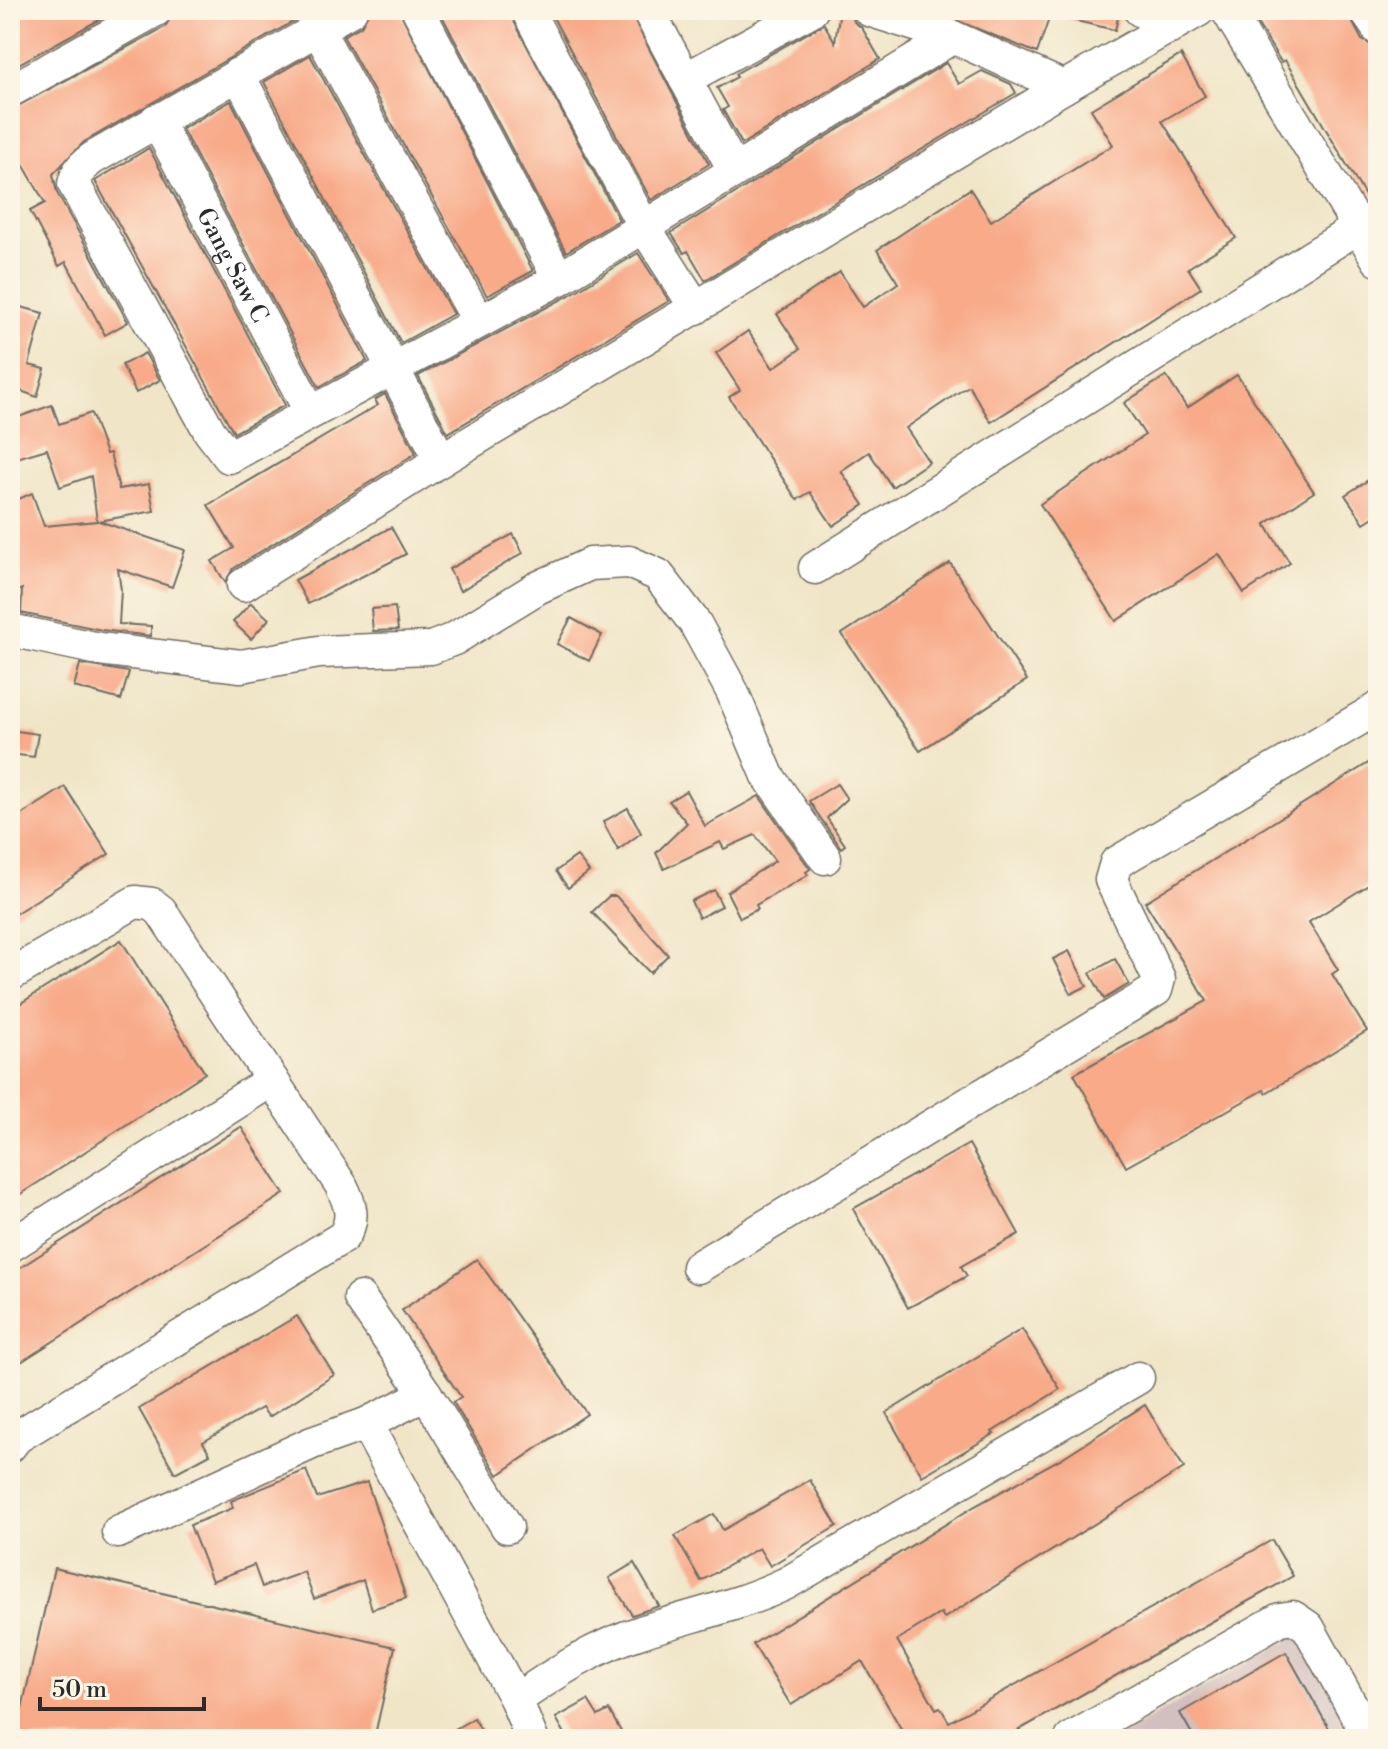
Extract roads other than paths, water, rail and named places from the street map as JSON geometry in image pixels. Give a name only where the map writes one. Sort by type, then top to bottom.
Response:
[{"type":"street","points":[[11,89],[156,10]]},
{"type":"street","points":[[351,10],[156,120],[82,166],[74,184],[225,455],[235,455],[310,411],[559,279],[953,37]]},
{"type":"street","points":[[418,10],[559,279]]},
{"type":"street","points":[[527,10],[643,225],[696,308]]},
{"type":"street","points":[[648,10],[734,170]]},
{"type":"street","points":[[685,79],[812,10]]},
{"type":"street","points":[[869,10],[953,37],[1064,87]]},
{"type":"street","points":[[1140,10],[1170,28]]},
{"type":"street","points":[[243,585],[441,460],[1064,87],[1199,10]]},
{"type":"street","points":[[1227,10],[1367,222],[1378,260]]},
{"type":"street","points":[[1365,10],[1378,29]]},
{"type":"street","points":[[317,28],[479,322]]},
{"type":"street","points":[[238,74],[441,460]]},
{"type":"street","name":"Gang Saw C","points":[[156,120],[310,411]]},
{"type":"street","points":[[815,568],[1367,222]]},
{"type":"street","points":[[10,630],[99,649],[241,666],[319,652],[431,648],[454,639],[537,588],[590,564],[629,562],[658,575],[695,623],[732,691],[768,776],[825,858]]},
{"type":"street","points":[[698,1267],[1156,990],[1159,979],[1111,880],[1116,863],[1378,708]]},
{"type":"street","points":[[10,975],[135,902],[152,904],[161,911],[341,1185],[351,1205],[348,1230],[343,1237],[17,1437],[10,1446]]},
{"type":"street","points":[[10,1246],[272,1080]]},
{"type":"street","points":[[360,1298],[426,1394],[507,1527]]},
{"type":"street","points":[[516,1700],[561,1669],[639,1632],[747,1602],[787,1583],[1138,1378]]},
{"type":"street","points":[[118,1532],[312,1443],[366,1424],[426,1394]]},
{"type":"street","points":[[366,1424],[516,1700],[532,1739]]},
{"type":"street","points":[[1071,1739],[1280,1619],[1293,1617],[1308,1627],[1370,1739]]}]
